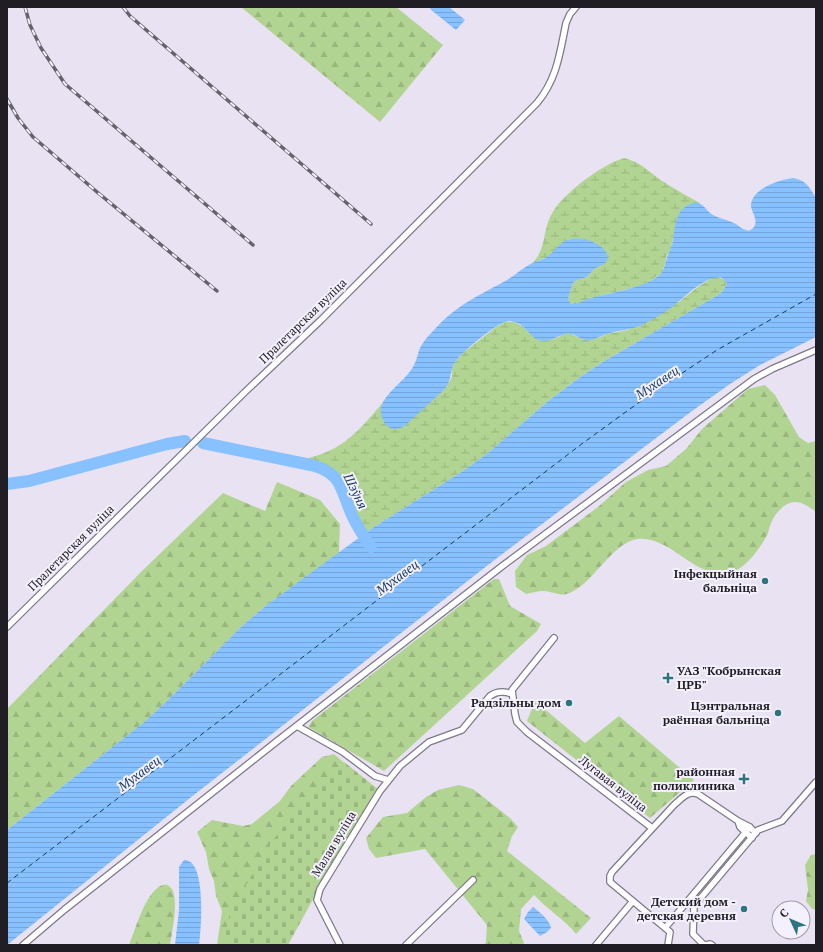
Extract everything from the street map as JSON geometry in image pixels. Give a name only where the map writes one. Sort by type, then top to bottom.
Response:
[{"type":"street","name":"Пралетарская вуліца","points":[[7,627],[245,392],[321,320],[538,104],[547,92],[552,80],[566,23],[570,14],[576,7]]},
{"type":"street","points":[[23,945],[70,905],[501,567],[754,379],[772,369],[816,350]]},
{"type":"street","points":[[512,694],[514,686],[554,638]]},
{"type":"street","name":"Малая вуліца","points":[[340,945],[317,900],[320,889],[380,791],[400,766],[429,742],[462,730],[490,696],[502,692],[512,694]]},
{"type":"street","name":"Лугавая вуліца","points":[[512,694],[514,714],[517,722],[527,732],[652,828],[610,876],[610,882],[633,901]]},
{"type":"street","points":[[297,726],[343,752],[375,776],[388,780]]},
{"type":"street","points":[[712,945],[705,945],[693,934],[693,908],[758,830],[782,821],[816,782]]},
{"type":"street","points":[[652,828],[685,795],[693,792],[750,827],[756,833]]},
{"type":"street","points":[[738,821],[740,827],[752,838]]},
{"type":"street","points":[[668,945],[668,930],[750,827]]},
{"type":"street","points":[[406,945],[473,880]]},
{"type":"street","points":[[596,945],[633,901],[668,930]]},
{"type":"green space","points":[[241,7],[396,7],[443,45],[380,122]]},
{"type":"green space","points":[[624,158],[637,163],[679,192],[700,203],[694,203],[678,216],[671,248],[667,255],[663,271],[659,275],[647,283],[636,287],[591,298],[576,304],[571,304],[568,299],[573,283],[587,277],[594,269],[598,267],[596,243],[580,239],[567,240],[550,255],[532,264],[540,252],[548,222],[556,207],[583,181],[594,173],[615,161]]},
{"type":"green space","points":[[718,277],[725,280],[727,283],[723,291],[718,295],[601,363],[547,402],[488,453],[463,471],[363,534],[355,522],[339,482],[331,473],[322,467],[294,461],[310,458],[335,448],[355,433],[384,401],[381,408],[394,429],[400,428],[445,389],[452,377],[452,369],[455,362],[463,353],[496,327],[505,322],[514,322],[522,326],[537,339],[554,339],[565,334],[571,334],[584,340],[598,338],[607,334],[628,330],[679,302],[712,278]]},
{"type":"green space","points":[[765,385],[775,395],[799,437],[808,443],[816,441],[816,512],[797,502],[785,505],[774,518],[768,533],[758,550],[743,566],[732,572],[719,574],[707,571],[696,566],[663,544],[651,540],[638,539],[621,546],[583,585],[570,593],[563,595],[543,591],[526,594],[516,587],[515,571],[527,555],[546,546],[598,507],[626,482],[648,470],[666,466],[686,449],[702,429],[748,389]]},
{"type":"green space","points":[[277,482],[320,500],[340,524],[339,553],[268,604],[243,625],[143,723],[7,830],[7,709],[143,570],[223,493],[265,511]]},
{"type":"green space","points":[[494,579],[499,579],[510,606],[541,624],[537,631],[384,771],[308,727],[312,721]]},
{"type":"green space","points":[[535,701],[585,743],[619,716],[694,780],[650,818],[527,721]]},
{"type":"green space","points":[[334,754],[374,789],[364,813],[318,882],[287,945],[217,945],[222,911],[216,896],[214,881],[209,869],[206,852],[197,832],[212,820],[243,826],[252,824],[280,801],[291,786],[322,757]]},
{"type":"green space","points":[[344,762],[378,789],[329,870],[288,945],[222,945],[230,914],[267,848],[297,809]]},
{"type":"green space","points":[[459,785],[473,789],[510,818],[518,827],[512,836],[507,851],[591,918],[576,934],[534,895],[521,909],[519,931],[524,943],[523,945],[484,945],[486,942],[487,925],[425,849],[376,858],[369,849],[366,838],[383,817],[407,813],[426,797],[438,790]]},
{"type":"green space","points":[[816,854],[816,910],[811,908],[811,900],[806,900],[808,890],[805,865],[811,855]]},
{"type":"green space","points":[[162,885],[169,886],[173,891],[174,898],[174,923],[170,945],[129,945],[146,903],[156,889]]},
{"type":"water","points":[[431,7],[449,7],[465,20],[456,30],[430,9]]},
{"type":"water","name":"Мухавец","points":[[793,178],[801,181],[810,188],[816,198],[816,337],[760,365],[692,411],[497,558],[190,798],[7,945],[7,830],[143,723],[243,625],[268,604],[371,529],[463,471],[488,453],[547,402],[576,380],[601,363],[718,295],[723,291],[727,283],[722,278],[709,280],[695,288],[671,308],[642,325],[590,340],[584,340],[569,334],[542,341],[535,338],[518,323],[507,321],[500,324],[459,357],[452,368],[449,381],[445,389],[401,428],[390,428],[385,424],[382,417],[381,408],[383,403],[411,370],[421,346],[426,339],[444,320],[469,301],[507,280],[525,267],[552,253],[564,241],[567,240],[579,238],[597,243],[608,256],[607,261],[604,264],[594,269],[587,277],[573,283],[568,299],[571,304],[618,292],[649,282],[662,272],[672,243],[678,216],[680,212],[688,205],[697,202],[700,203],[713,215],[749,231],[756,223],[751,204],[757,193],[768,185]]},
{"type":"water","points":[[184,860],[191,863],[196,871],[199,882],[201,896],[201,925],[199,945],[175,945],[179,910],[179,867]]},
{"type":"water","points":[[533,907],[542,914],[551,928],[540,936],[524,919]]},
{"type":"waterway","name":"Шэўня","points":[[7,484],[29,481],[167,444],[185,441]]},
{"type":"waterway","name":"Шэўня","points":[[203,443],[321,468],[335,477],[339,483],[354,519],[371,547]]},
{"type":"ferry route","points":[[7,883],[583,443],[652,393],[717,350],[816,294]]},
{"type":"railway","points":[[25,7],[30,25],[41,48],[65,84],[253,245]]},
{"type":"railway","points":[[123,7],[130,16],[371,224]]},
{"type":"railway","points":[[7,99],[18,118],[33,137],[217,291]]},
{"type":"place","name":"Інфекцыйная бальніца","points":[[765,581]]},
{"type":"place","name":"УАЗ \"Кобрынская ЦРБ\"","points":[[668,678]]},
{"type":"place","name":"Радзільны дом","points":[[569,703]]},
{"type":"place","name":"Цэнтральная раённая бальніца","points":[[778,713]]},
{"type":"place","name":"районная поликлиника","points":[[744,779]]},
{"type":"place","name":"Детский дом - детская деревня","points":[[744,909]]}]
